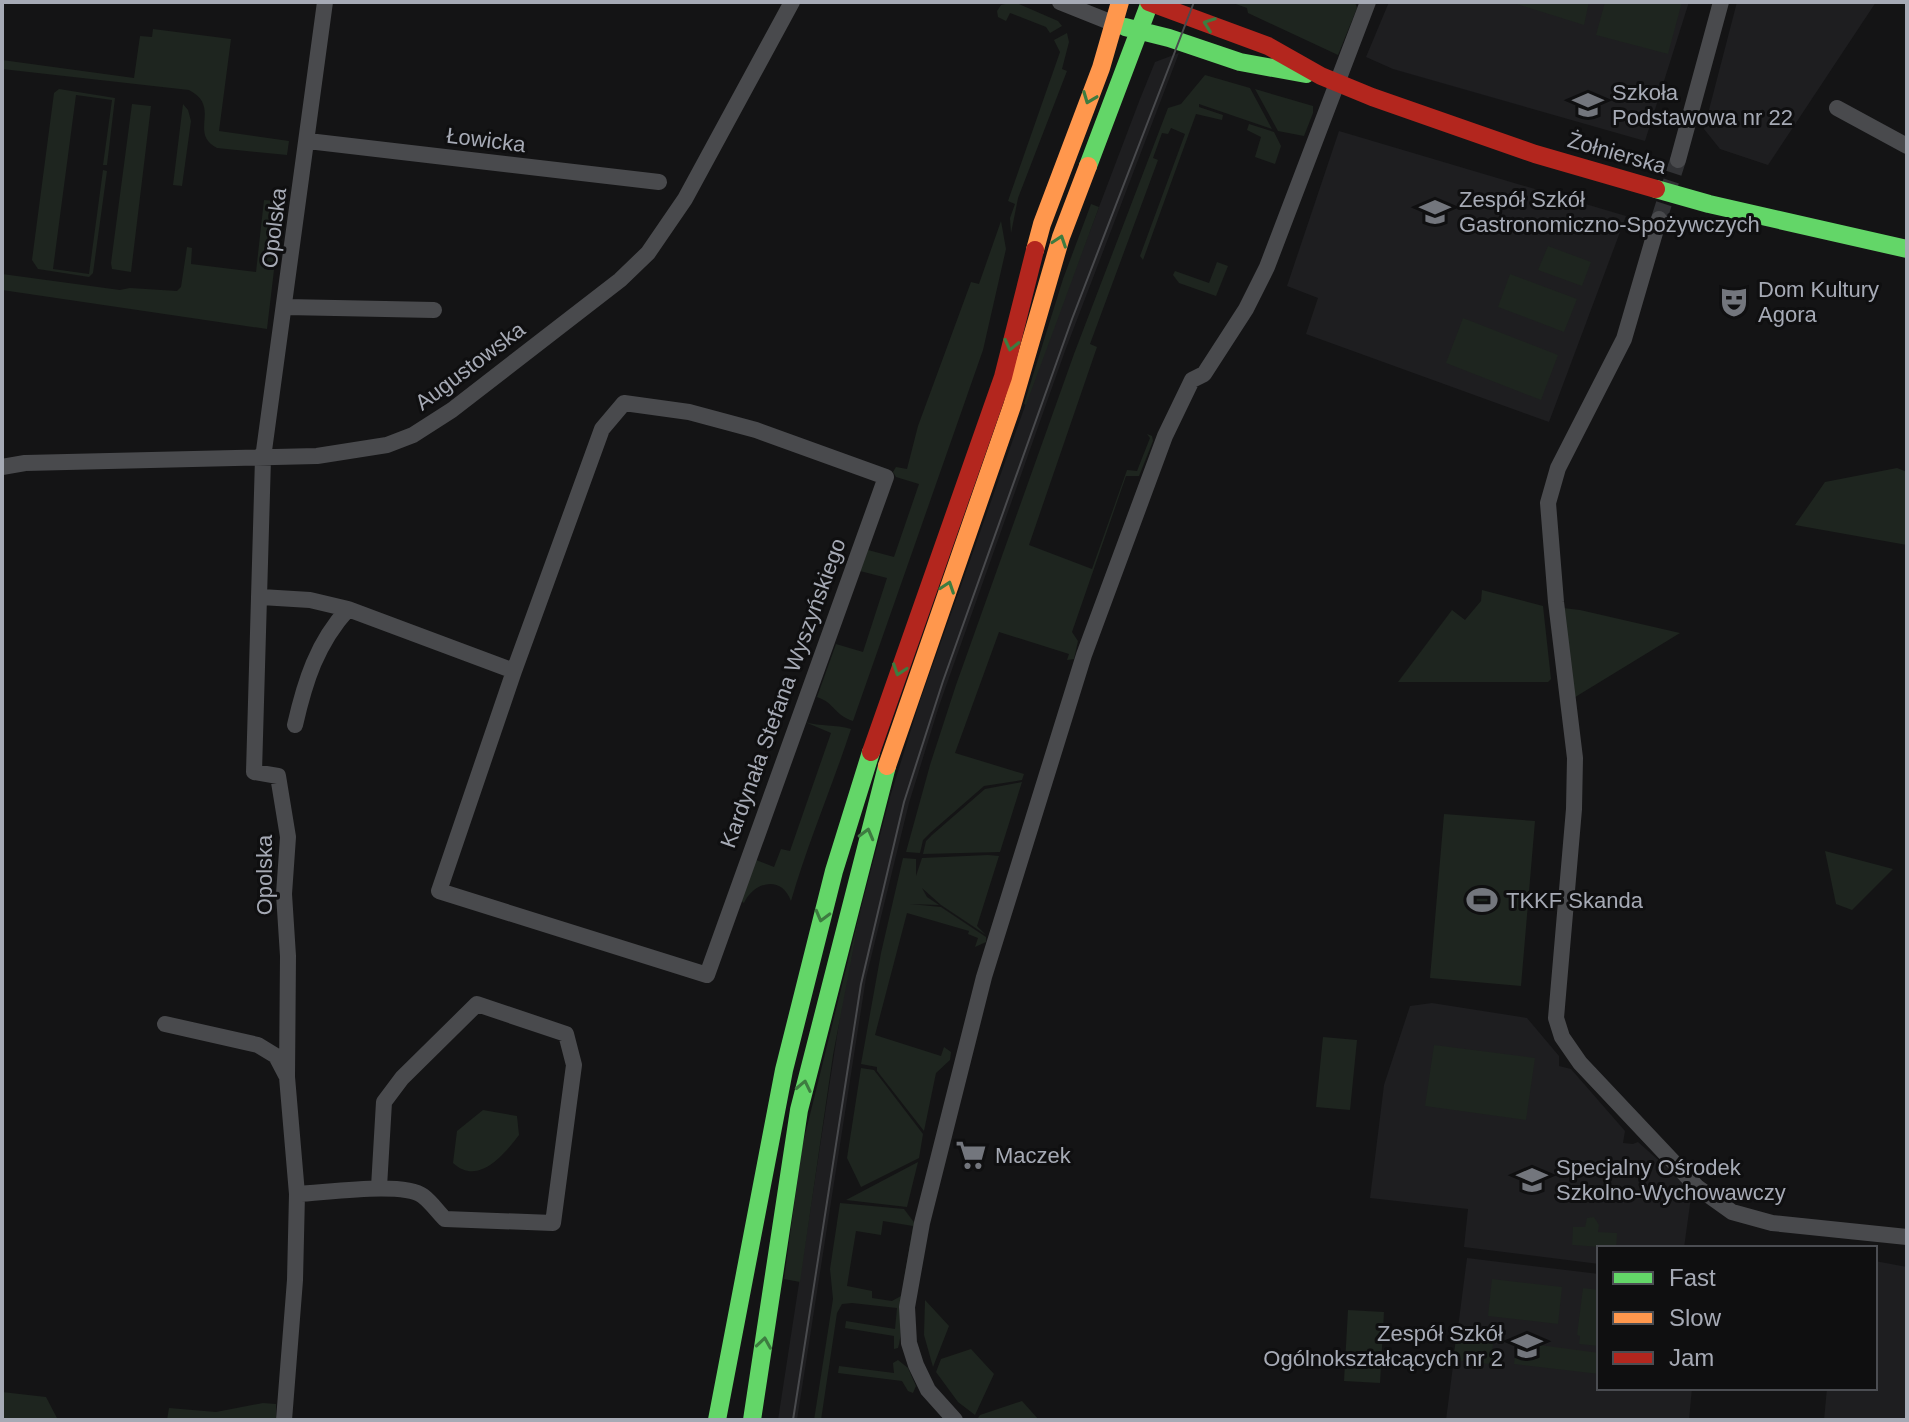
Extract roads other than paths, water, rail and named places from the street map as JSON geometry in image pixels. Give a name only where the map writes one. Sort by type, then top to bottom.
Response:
[{"type":"main road","points":[[717,1420],[784,1070],[834,871],[873,745],[1003,377],[1042,224],[1101,68],[1120,2]]},
{"type":"main road","points":[[752,1420],[799,1110],[878,794],[900,722],[1012,406],[1061,237],[1150,2]]},
{"type":"main road","name":"Żołnierska","points":[[1150,2],[1268,46],[1329,80]]},
{"type":"main road","name":"Żołnierska","points":[[1115,24],[1240,62],[1329,80],[1520,149],[1621,180],[1709,204],[1907,249]]},
{"type":"street","name":"Opolska","points":[[263,458],[286,307],[325,2]]},
{"type":"street","name":"Augustowska","points":[[2,467],[25,463],[263,458],[353,452],[387,445],[413,435],[452,410],[620,280],[648,253],[668,227],[792,2]]},
{"type":"street","points":[[1060,2],[1115,24]]},
{"type":"street","points":[[955,1420],[928,1390],[916,1365],[909,1343],[907,1307],[922,1223],[984,977],[1084,655],[1165,436],[1192,380],[1204,374],[1246,309],[1260,281],[1329,80],[1368,2]]},
{"type":"street","points":[[1678,160],[1721,2]]},
{"type":"street","points":[[1837,108],[1907,146]]},
{"type":"street","name":"Łowicka","points":[[308,141],[659,182]]},
{"type":"street","points":[[1659,219],[1624,339],[1558,468],[1548,503],[1556,602],[1575,758],[1574,809],[1556,1018],[1562,1037],[1580,1063],[1697,1187],[1732,1212],[1772,1223],[1907,1237]]},
{"type":"street","points":[[286,307],[434,310]]},
{"type":"street","name":"Kardynała Stefana Wyszyńskiego","points":[[624,403],[689,412],[756,430],[886,477],[707,975],[439,891],[514,671],[602,429],[624,403]]},
{"type":"street","points":[[263,458],[261,597],[310,600],[348,609],[514,671]]},
{"type":"street","name":"Opolska","points":[[261,597],[254,772],[278,776],[288,837],[284,894],[288,956],[287,1077],[297,1194],[295,1280],[284,1420]]},
{"type":"street","points":[[295,725],[304,686],[330,629],[348,609]]},
{"type":"street","points":[[297,1194],[379,1187],[421,1194],[445,1219],[553,1223],[574,1065],[566,1034],[477,1004],[402,1078],[384,1102],[379,1187]]},
{"type":"street","points":[[165,1024],[258,1045],[276,1056],[287,1077]]},
{"type":"tunnel","points":[[1659,219],[1678,160]]},
{"type":"tram line","points":[[793,1420],[861,984],[904,802],[943,681],[1072,319],[1194,2]]},
{"type":"place","name":"Szkoła Podstawowa nr 22","points":[[1588,105]]},
{"type":"place","name":"Zespół Szkół Gastronomiczno-Spożywczych","points":[[1435,212]]},
{"type":"place","name":"Dom Kultury Agora","points":[[1734,302]]},
{"type":"place","name":"TKKF Skanda","points":[[1482,900]]},
{"type":"place","name":"Maczek","points":[[971,1155]]},
{"type":"place","name":"Specjalny Ośrodek Szkolno-Wychowawczy","points":[[1532,1180]]},
{"type":"place","name":"Zespół Szkół Ogólnokształcących nr 2","points":[[1527,1346]]}]
